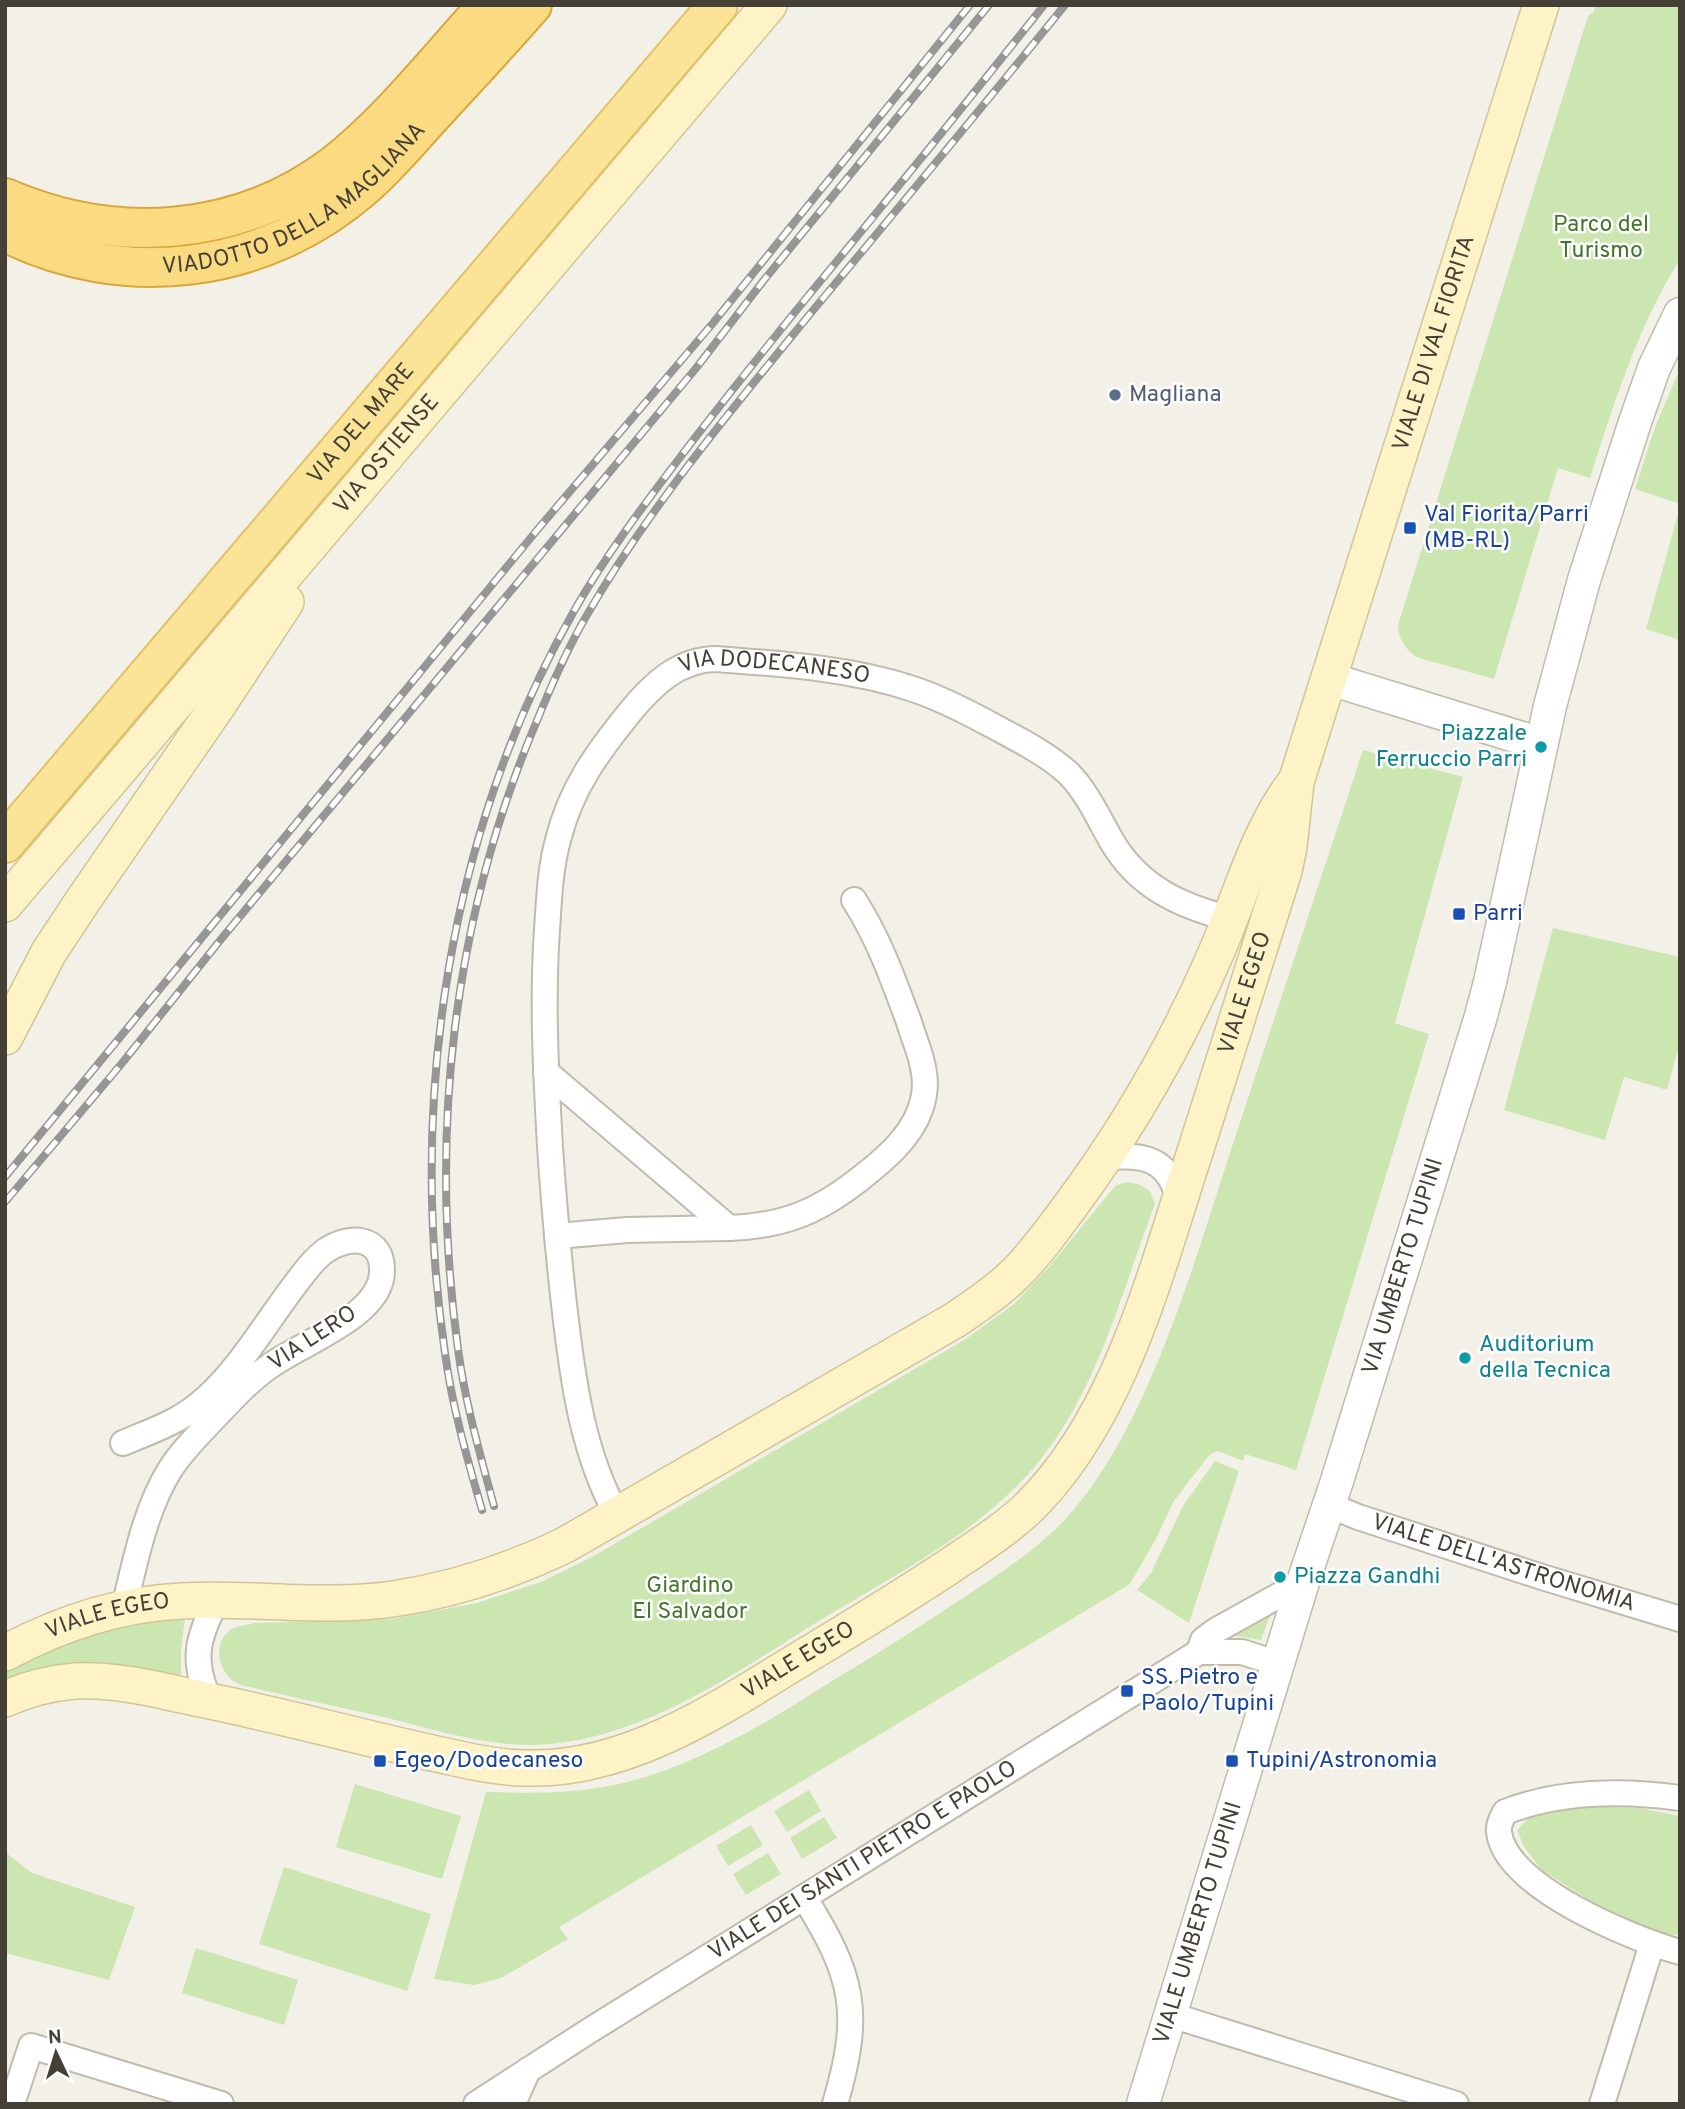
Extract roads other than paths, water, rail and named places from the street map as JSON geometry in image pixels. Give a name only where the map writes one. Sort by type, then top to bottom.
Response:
[{"type":"highway","points":[[443,54],[470,5]]},
{"type":"highway","name":"VIADOTTO DELLA MAGLIANA","points":[[5,232],[55,234],[118,228],[156,229],[209,222],[258,208],[285,196],[332,166],[383,119],[488,5]]},
{"type":"highway","name":"VIADOTTO DELLA MAGLIANA","points":[[5,198],[55,234],[109,266],[184,266],[246,252],[302,229],[325,216],[363,187],[532,5]]},
{"type":"main road","name":"VIA DEL MARE","points":[[5,843],[719,5]]},
{"type":"main road","name":"VIA OSTIENSE","points":[[5,904],[769,5]]},
{"type":"main road","name":"VIALE DI VAL FIORITA","points":[[1329,679],[1541,5]]},
{"type":"main road","points":[[5,1037],[49,952],[285,604],[322,531]]},
{"type":"main road","name":"VIALE EGEO","points":[[5,1699],[47,1685],[91,1681],[132,1685],[454,1758],[519,1768],[550,1768],[600,1760],[679,1728],[765,1681],[925,1583],[989,1540],[1040,1495],[1077,1445],[1117,1373],[1152,1285],[1284,871],[1296,782],[1329,679]]},
{"type":"main road","name":"VIALE EGEO","points":[[5,1653],[68,1623],[124,1608],[217,1600],[342,1603],[393,1599],[473,1581],[565,1545],[941,1329],[985,1299],[1016,1273],[1104,1158],[1187,1015],[1231,919],[1269,821],[1296,782]]},
{"type":"street","points":[[1329,679],[1541,744],[1584,580],[1614,483],[1654,368],[1680,314]]},
{"type":"street","name":"VIA DODECANESO","points":[[617,1515],[601,1484],[582,1423],[569,1342],[557,1236],[545,1072],[543,992],[549,892],[558,839],[570,802],[587,767],[652,687],[680,667],[700,660],[756,662],[847,673],[899,684],[953,705],[1031,746],[1069,774],[1091,803],[1121,855],[1154,887],[1190,908],[1231,919]]},
{"type":"street","name":"VIA UMBERTO TUPINI","points":[[1333,1494],[1490,982],[1541,744]]},
{"type":"street","points":[[557,1236],[627,1230],[729,1228],[780,1222],[805,1215],[830,1201],[894,1149],[920,1112],[925,1085],[922,1062],[887,961],[854,900]]},
{"type":"street","points":[[545,1072],[729,1228]]},
{"type":"street","points":[[1104,1158],[1136,1156],[1154,1162],[1168,1176],[1179,1202]]},
{"type":"street","name":"VIA LERO","points":[[123,1443],[173,1421],[215,1390],[297,1282],[327,1249],[346,1241],[362,1241],[376,1248],[382,1275],[375,1296],[351,1316],[279,1360],[250,1382],[177,1460],[156,1499],[124,1608]]},
{"type":"street","points":[[1303,1582],[1214,1631],[1203,1640],[1199,1652],[1242,1652],[1279,1664],[1333,1494]]},
{"type":"street","name":"VIALE DELL'ASTRONOMIA","points":[[1333,1494],[1358,1517],[1680,1619]]},
{"type":"street","name":"VIALE EGEO","points":[[210,1701],[201,1676],[198,1653],[202,1629],[217,1600]]},
{"type":"street","name":"VIALE DEI SANTI PIETRO E PAOLO","points":[[476,2104],[1199,1652]]},
{"type":"street","name":"VIALE UMBERTO TUPINI","points":[[1143,2104],[1279,1664]]},
{"type":"street","points":[[1680,1798],[1615,1794],[1531,1802],[1505,1812],[1498,1829],[1502,1846],[1528,1878],[1596,1921],[1652,1944],[1680,1952]]},
{"type":"street","points":[[804,1897],[836,1951],[849,1999],[850,2040],[835,2104]]},
{"type":"street","points":[[1602,2104],[1652,1944]]},
{"type":"street","points":[[1171,2015],[1456,2104]]},
{"type":"street","points":[[12,2104],[31,2046],[221,2104]]},
{"type":"street","points":[[513,2104],[528,2070]]},
{"type":"railway","points":[[5,1177],[538,529],[713,323],[970,5]]},
{"type":"railway","points":[[5,1202],[697,367],[764,280],[989,5]]},
{"type":"railway","points":[[482,1510],[456,1412],[445,1353],[435,1258],[432,1162],[436,1066],[448,971],[468,877],[495,785],[531,696],[574,611],[630,525],[752,366],[1044,5]]},
{"type":"railway","points":[[494,1506],[473,1428],[461,1369],[450,1269],[446,1189],[448,1110],[455,1030],[467,952],[484,874],[507,798],[566,654],[611,576],[664,498],[751,386],[1065,5]]},
{"type":"place","name":"Magliana","points":[[1115,395]]},
{"type":"place","name":"Val Fiorita/Parri (MB-RL)","points":[[1410,528]]},
{"type":"place","name":"Piazzale Ferruccio Parri","points":[[1541,747]]},
{"type":"place","name":"Parri","points":[[1459,914]]},
{"type":"place","name":"Auditorium della Tecnica","points":[[1465,1358]]},
{"type":"place","name":"Piazza Gandhi","points":[[1280,1577]]},
{"type":"place","name":"SS. Pietro e Paolo/Tupini","points":[[1127,1691]]},
{"type":"place","name":"Egeo/Dodecaneso","points":[[380,1761]]},
{"type":"place","name":"Tupini/Astronomia","points":[[1232,1761]]},
{"type":"park label","name":"Parco del Turismo","points":[[1601,238]]},
{"type":"park label","name":"Giardino El Salvador","points":[[690,1599]]}]
